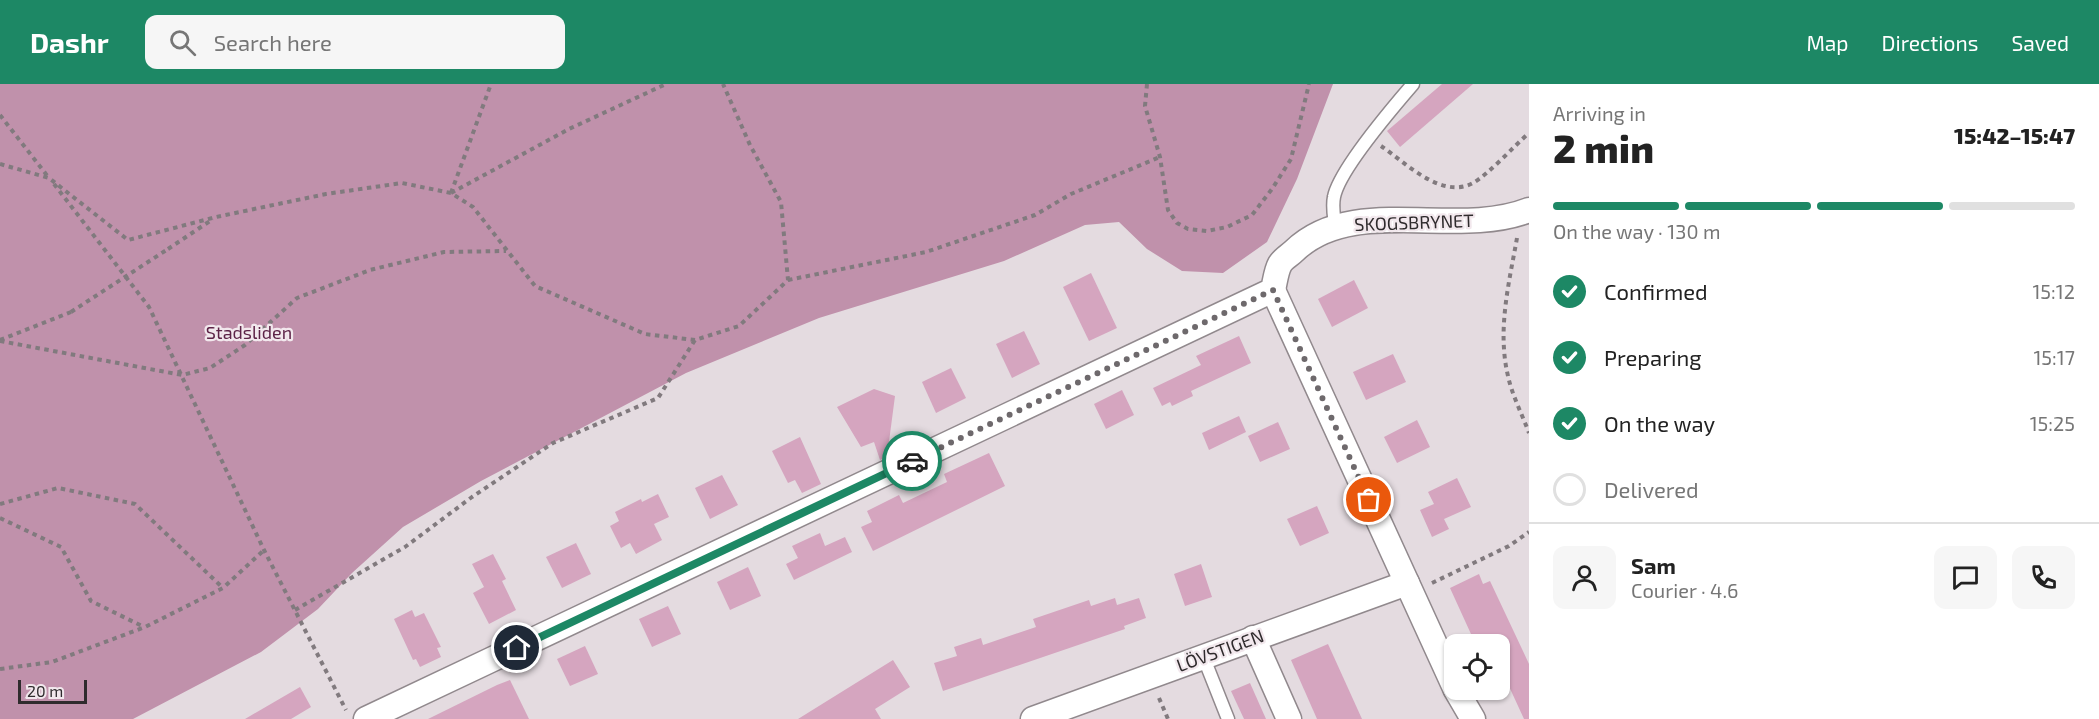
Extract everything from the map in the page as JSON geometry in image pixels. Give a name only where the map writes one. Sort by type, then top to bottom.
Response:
[{"type":"street","name":"SKOGSBRYNET","points":[[1273,290],[1280,264],[1303,242],[1335,225],[1393,220],[1466,222],[1525,212]]},
{"type":"street","points":[[366,719],[1273,290],[1444,663]]},
{"type":"street","name":"LÖVSTIGEN","points":[[1033,719],[1407,583]]},
{"type":"street","points":[[1253,638],[1289,719]]},
{"type":"street","points":[[1462,700],[1473,719]]},
{"type":"lane","name":"SKOGSBRYNET","points":[[1335,225],[1334,196],[1370,138],[1413,84]]},
{"type":"lane","points":[[1203,656],[1228,719]]},
{"type":"path","points":[[451,192],[491,84]]},
{"type":"path","points":[[451,192],[570,129],[666,84]]},
{"type":"path","points":[[723,84],[750,146],[781,202],[788,280]]},
{"type":"path","points":[[1147,84],[1144,106],[1160,157],[1168,210],[1177,223],[1188,229],[1207,231],[1227,227],[1252,215],[1290,159],[1309,84]]},
{"type":"path","points":[[0,115],[149,307],[264,550],[351,719]]},
{"type":"path","points":[[1370,138],[1426,178],[1450,187],[1472,184],[1529,133]]},
{"type":"path","points":[[0,164],[50,178],[128,240],[216,217],[326,194],[402,183],[451,192],[472,207],[535,286],[645,334],[695,340],[739,326],[788,280],[926,252],[1035,215],[1071,194],[1160,157]]},
{"type":"path","points":[[1525,212],[1504,316],[1503,350],[1508,377],[1529,433]]},
{"type":"path","points":[[0,340],[71,312],[216,217]]},
{"type":"path","points":[[0,340],[182,375],[210,368],[244,345],[297,298],[359,274],[444,252],[507,251]]},
{"type":"path","points":[[295,610],[405,547],[472,497],[553,443],[658,398],[695,340]]},
{"type":"path","points":[[0,504],[58,488],[135,504],[223,588]]},
{"type":"path","points":[[0,518],[62,547],[91,601],[145,627]]},
{"type":"path","points":[[1407,583],[1429,584],[1509,546],[1529,532]]},
{"type":"path","points":[[0,669],[52,662],[145,627],[223,588],[264,550]]},
{"type":"green space","name":"Stadsliden","points":[[0,84],[1333,84],[1297,179],[1267,242],[1223,273],[1182,271],[1147,249],[1119,222],[1085,225],[1004,261],[819,318],[686,373],[481,481],[403,527],[352,573],[318,609],[261,652],[133,719],[0,719]]},
{"type":"building","points":[[1442,84],[1473,84],[1400,147],[1387,131]]},
{"type":"building","points":[[1091,273],[1117,328],[1089,341],[1063,287]]},
{"type":"building","points":[[1354,280],[1368,308],[1332,327],[1318,299]]},
{"type":"building","points":[[1024,331],[1040,364],[1012,378],[996,344]]},
{"type":"building","points":[[1239,336],[1251,363],[1191,391],[1193,396],[1172,406],[1170,402],[1162,406],[1153,388],[1201,365],[1196,356]]},
{"type":"building","points":[[1393,354],[1406,382],[1366,400],[1353,372]]},
{"type":"building","points":[[951,368],[966,398],[936,413],[922,382]]},
{"type":"building","points":[[874,389],[895,396],[887,457],[880,460],[874,442],[861,447],[837,407]]},
{"type":"building","points":[[1122,390],[1134,415],[1106,429],[1094,404]]},
{"type":"building","points":[[1239,416],[1246,432],[1209,450],[1202,433]]},
{"type":"building","points":[[1417,420],[1430,447],[1397,463],[1384,437]]},
{"type":"building","points":[[1278,422],[1290,449],[1260,462],[1248,436]]},
{"type":"building","points":[[800,437],[821,484],[802,493],[795,480],[788,483],[772,451]]},
{"type":"building","points":[[989,453],[1005,486],[873,551],[861,527],[872,522],[867,511],[899,495],[903,503],[947,482],[944,474]]},
{"type":"building","points":[[722,475],[738,505],[710,519],[695,488]]},
{"type":"building","points":[[1457,478],[1471,507],[1444,519],[1449,529],[1432,537],[1420,510],[1434,504],[1428,492]]},
{"type":"building","points":[[658,494],[669,517],[654,524],[662,540],[636,554],[630,543],[621,548],[610,526],[619,521],[615,512],[641,499],[642,502]]},
{"type":"building","points":[[1317,506],[1329,533],[1300,546],[1287,519]]},
{"type":"building","points":[[820,533],[825,546],[845,537],[852,552],[794,580],[786,564],[798,558],[792,546]]},
{"type":"building","points":[[576,543],[591,574],[562,588],[546,557]]},
{"type":"building","points":[[493,554],[506,579],[502,581],[516,610],[489,624],[473,593],[484,587],[472,564]]},
{"type":"building","points":[[1201,564],[1212,597],[1185,606],[1174,574]]},
{"type":"building","points":[[748,567],[761,596],[730,610],[717,582]]},
{"type":"building","points":[[1479,574],[1483,584],[1490,581],[1529,664],[1529,719],[1524,719],[1510,689],[1510,634],[1471,634],[1450,588]]},
{"type":"building","points":[[1115,598],[1117,605],[1139,598],[1146,618],[1124,626],[1125,629],[943,691],[934,663],[957,656],[954,647],[981,638],[983,645],[1036,627],[1033,619],[1089,600],[1091,606]]},
{"type":"building","points":[[668,606],[681,634],[652,647],[639,619]]},
{"type":"building","points":[[412,610],[415,617],[424,613],[441,647],[437,648],[441,657],[420,667],[416,659],[413,660],[394,619]]},
{"type":"building","points":[[1328,644],[1362,719],[1317,719],[1291,660]]},
{"type":"building","points":[[585,646],[598,674],[570,686],[557,659]]},
{"type":"building","points":[[893,660],[910,687],[875,709],[881,719],[798,719]]},
{"type":"building","points":[[510,680],[529,719],[428,719],[497,685]]},
{"type":"building","points":[[1250,683],[1266,719],[1244,719],[1231,691]]},
{"type":"building","points":[[300,687],[311,707],[291,719],[245,719]]},
{"type":"way so far","points":[[912,461],[1273,290],[1369,500]]},
{"type":"route","points":[[517,648],[912,461]]}]
